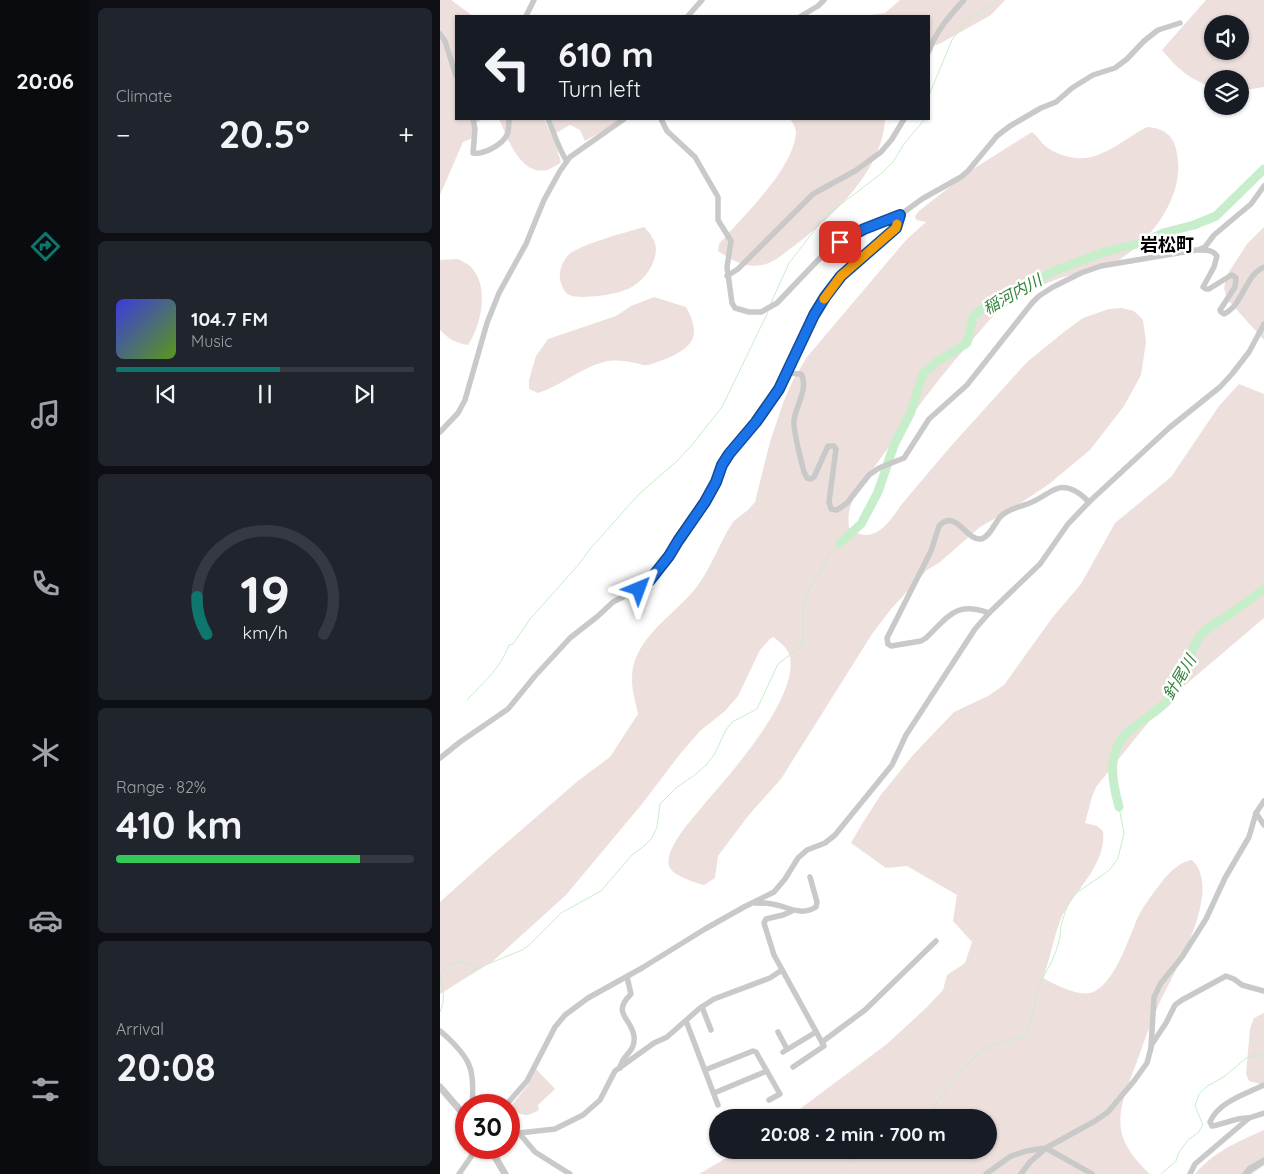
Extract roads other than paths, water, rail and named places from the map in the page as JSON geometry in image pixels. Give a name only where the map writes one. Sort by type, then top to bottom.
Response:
[{"type":"street","points":[[526,15],[534,0]]},
{"type":"street","points":[[689,15],[702,0]]},
{"type":"street","points":[[803,15],[824,0]]},
{"type":"street","points":[[930,49],[941,27],[964,0]]},
{"type":"street","points":[[662,120],[667,130],[695,157],[718,197],[718,220],[731,241],[727,276],[732,303],[735,308],[749,312],[761,312],[778,303],[820,258],[840,242],[864,229],[900,215],[968,171],[983,151],[1010,126],[1041,108],[1056,102],[1072,88],[1093,75],[1115,68],[1158,30],[1180,24]]},
{"type":"street","points":[[440,34],[455,73]]},
{"type":"street","points":[[473,120],[475,129],[473,153],[479,154],[498,145],[506,137],[509,120]]},
{"type":"street","points":[[548,120],[559,149],[566,160]]},
{"type":"street","points":[[440,432],[458,413],[465,400],[487,323],[499,293],[526,244],[544,200],[566,160],[623,120]]},
{"type":"street","points":[[727,276],[738,269],[813,194],[854,171],[881,152],[892,139],[903,120]]},
{"type":"street","points":[[786,373],[801,374],[804,378],[804,386],[794,421],[804,472],[807,478],[811,479],[814,477],[828,446],[834,446],[836,449],[829,502],[831,509],[838,510],[869,475],[879,468],[901,460],[909,452],[929,419],[967,385],[1039,296],[1067,280],[1101,266],[1205,247],[1214,235],[1251,204],[1264,186]]},
{"type":"street","points":[[440,758],[508,709],[570,638],[613,602],[639,589],[650,580],[669,556],[705,502],[729,454],[756,422],[779,389],[814,315],[825,297],[841,276],[896,228],[900,215]]},
{"type":"street","points":[[1196,250],[1209,250],[1217,256],[1214,266],[1204,281],[1203,286],[1206,289],[1218,285],[1232,275],[1236,278],[1235,287],[1220,310],[1224,314],[1235,306],[1257,270],[1264,267]]},
{"type":"street","points":[[516,1094],[527,1081],[555,1027],[565,1015],[588,998],[627,977],[705,929],[774,892],[798,858],[807,850],[825,843],[835,835],[892,765],[906,736],[975,629],[1040,564],[1068,524],[1089,502],[1168,428],[1220,387],[1249,352],[1264,324]]},
{"type":"street","points":[[989,613],[975,608],[953,611],[921,641],[891,646],[888,644],[887,638],[932,551],[939,526],[942,523],[950,521],[959,524],[973,538],[979,539],[985,537],[1001,516],[1033,502],[1057,488],[1077,491],[1089,502]]},
{"type":"street","points":[[1150,1052],[1154,997],[1161,983],[1182,957],[1206,919],[1249,837],[1256,813],[1264,801]]},
{"type":"street","points":[[1256,813],[1264,825]]},
{"type":"street","points":[[753,903],[774,904],[792,911],[811,911],[816,907],[817,902],[810,877]]},
{"type":"street","points":[[792,911],[766,919],[764,923],[774,954],[824,1046],[793,1067]]},
{"type":"street","points":[[822,1042],[865,1010],[936,941]]},
{"type":"street","points":[[520,1133],[555,1129],[583,1114],[600,1100],[616,1071],[654,1043],[667,1037],[702,1007],[714,999],[770,978],[782,970]]},
{"type":"street","points":[[1022,1174],[1030,1162],[1046,1148],[1108,1112],[1147,1063],[1152,1044],[1162,1031],[1175,1005],[1214,981],[1226,976],[1242,985],[1264,991]]},
{"type":"street","points":[[620,1068],[620,1063],[633,1048],[634,1044],[632,1030],[622,1011],[626,1000],[631,994],[627,977]]},
{"type":"street","points":[[702,1007],[711,1030]]},
{"type":"street","points":[[686,1021],[718,1104]]},
{"type":"street","points":[[440,1031],[469,1065],[472,1094]]},
{"type":"street","points":[[778,1032],[785,1050],[816,1032]]},
{"type":"street","points":[[705,1070],[753,1051],[756,1052],[780,1094],[769,1100]]},
{"type":"street","points":[[714,1093],[767,1071]]},
{"type":"street","points":[[1264,1085],[1224,1105],[1215,1112],[1210,1122],[1212,1126],[1225,1124],[1264,1113]]},
{"type":"street","points":[[440,1087],[455,1104]]},
{"type":"street","points":[[1190,1174],[1195,1164],[1249,1118]]},
{"type":"street","points":[[520,1134],[535,1152],[570,1174]]},
{"type":"street","points":[[986,1174],[1011,1156],[1026,1151],[1046,1148],[1092,1174]]},
{"type":"street","points":[[459,1174],[469,1159]]},
{"type":"street","points":[[496,1159],[505,1174]]},
{"type":"street","points":[[1246,1174],[1250,1169],[1264,1161]]},
{"type":"waterway","points":[[930,93],[952,40],[966,21],[997,0]]},
{"type":"waterway","points":[[771,303],[789,263],[817,227],[832,211],[882,173],[893,162],[904,144],[924,120]]},
{"type":"waterway","name":"稲河内川","points":[[840,543],[861,524],[878,492],[894,445],[910,414],[923,374],[935,363],[967,343],[973,317],[982,309],[1054,271],[1104,252],[1141,243],[1163,233],[1194,225],[1216,216],[1264,169]]},
{"type":"waterway","points":[[467,700],[491,675],[509,645],[513,644],[530,619],[590,549],[639,494],[677,461],[691,446],[722,407],[768,312]]},
{"type":"waterway","points":[[440,1012],[443,998],[440,974],[445,969],[457,962],[476,969],[522,950],[561,913],[601,891],[632,855],[652,838],[657,827],[660,804],[676,788],[705,766],[714,755],[732,722],[757,709],[778,664],[800,647],[803,640],[803,610],[807,594],[829,555],[840,543]]},
{"type":"waterway","name":"針尾川","points":[[1119,807],[1114,787],[1113,767],[1116,748],[1121,740],[1128,732],[1170,698],[1179,683],[1195,643],[1200,636],[1264,589]]},
{"type":"waterway","points":[[932,1109],[947,1088],[978,1053],[994,1045],[1022,1037],[1027,1032],[1032,1018],[1038,987],[1056,951],[1061,925],[1069,901],[1076,893],[1107,872],[1118,858],[1124,833],[1119,807]]},
{"type":"waterway","points":[[1161,1174],[1176,1161],[1179,1152],[1189,1139],[1198,1133],[1203,1125],[1195,1106],[1199,1094],[1206,1087],[1225,1076],[1246,1058],[1264,1054]]},
{"type":"waterway","points":[[838,1174],[852,1159]]},
{"type":"district","name":"岩松町","points":[[1167,245]]}]
